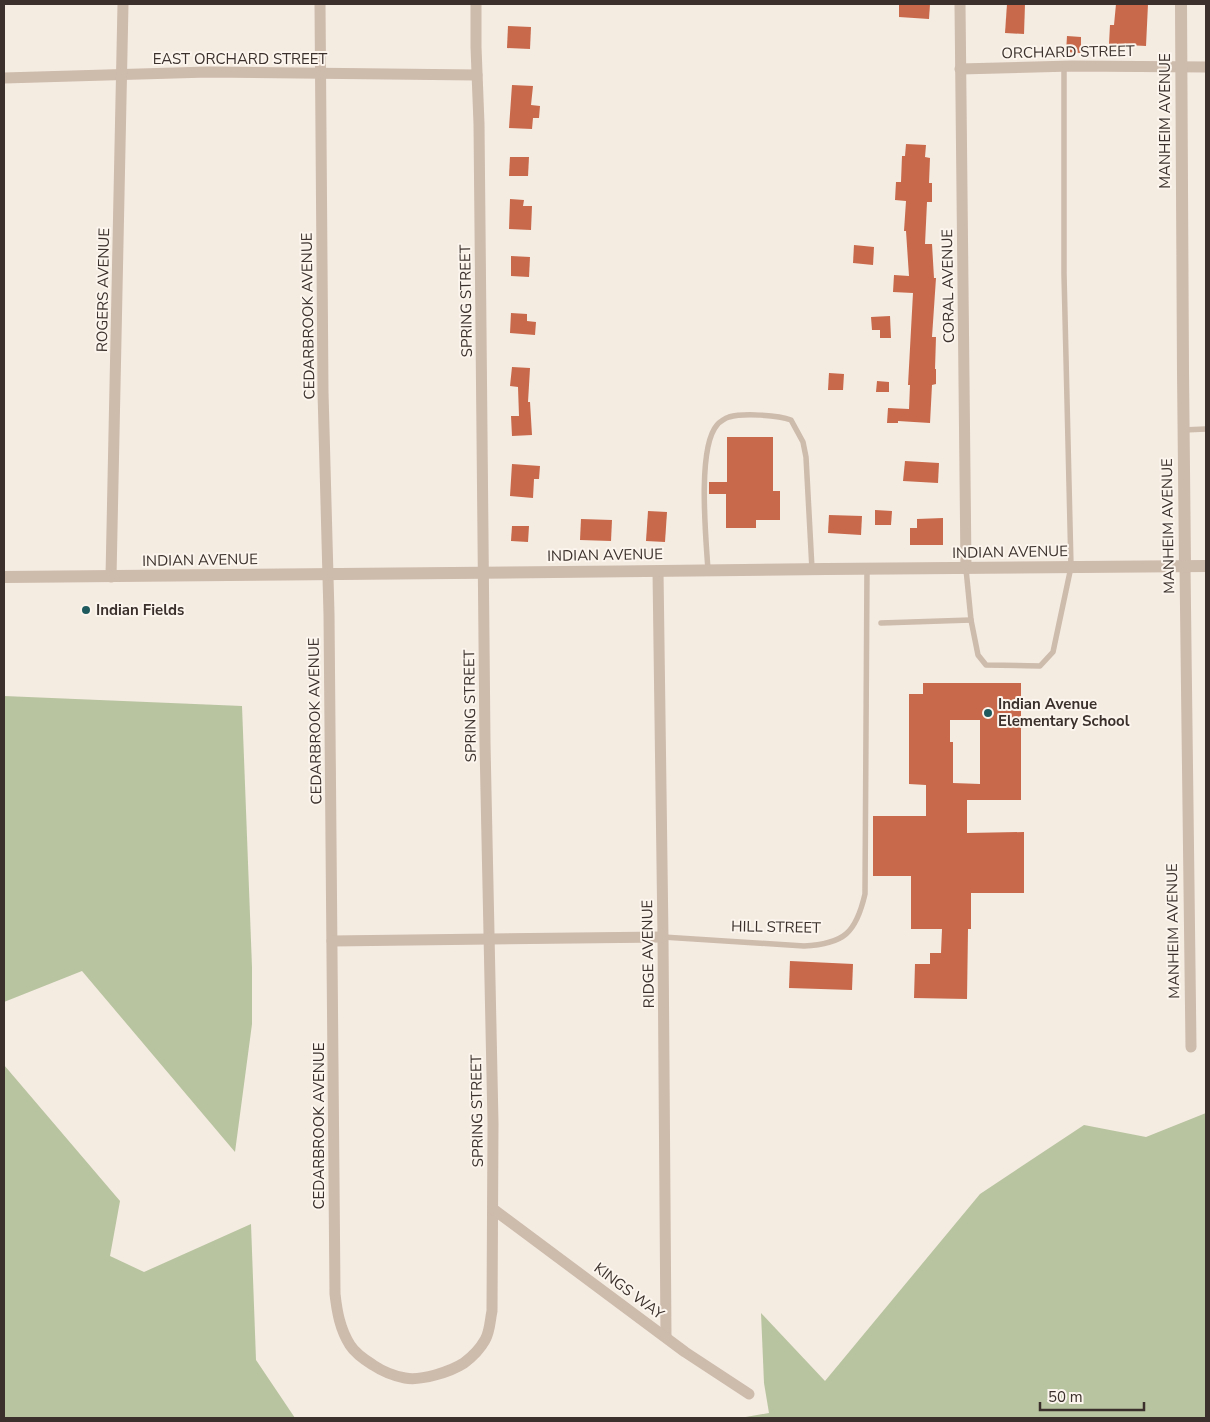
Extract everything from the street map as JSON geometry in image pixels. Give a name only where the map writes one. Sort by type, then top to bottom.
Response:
[{"type":"street","name":"ROGERS AVENUE","points":[[111,577],[123,4]]},
{"type":"street","name":"CEDARBROOK AVENUE","points":[[320,4],[323,392],[332,941],[335,1294],[338,1319],[343,1333],[350,1347],[365,1360],[378,1368],[406,1378],[430,1376]]},
{"type":"street","name":"SPRING STREET","points":[[430,1376],[464,1363],[476,1353],[486,1339],[492,1311],[493,1123],[476,4]]},
{"type":"street","name":"CORAL AVENUE","points":[[960,4],[966,569]]},
{"type":"street","name":"MANHEIM AVENUE","points":[[1181,4],[1191,1047]]},
{"type":"street","name":"ORCHARD STREET","points":[[960,69],[1206,66]]},
{"type":"street","name":"EAST ORCHARD STREET","points":[[4,78],[208,72],[477,75]]},
{"type":"street","name":"INDIAN AVENUE","points":[[4,577],[1206,566]]},
{"type":"street","name":"RIDGE AVENUE","points":[[658,571],[666,1337]]},
{"type":"street","name":"HILL STREET","points":[[332,941],[663,937]]},
{"type":"street","name":"KINGS WAY","points":[[493,1208],[685,1352],[749,1394]]},
{"type":"lane","points":[[966,569],[971,620],[978,656],[986,665],[1040,666],[1053,652],[1071,567],[1064,284],[1064,67]]},
{"type":"lane","points":[[708,570],[704,480],[710,438],[716,425],[729,417],[755,415],[782,417],[791,420],[803,442],[806,457],[812,569]]},
{"type":"lane","points":[[1184,430],[1206,429]]},
{"type":"lane","name":"HILL STREET","points":[[663,937],[804,946],[820,945],[834,942],[846,935],[854,925],[861,911],[865,894],[867,568]]},
{"type":"lane","points":[[881,623],[971,620]]},
{"type":"green space","points":[[4,696],[242,706],[252,967],[252,1024],[235,1152],[82,971],[4,1002]]},
{"type":"green space","points":[[4,1065],[120,1201],[110,1256],[144,1272],[251,1224],[256,1360],[295,1418],[4,1418]]},
{"type":"green space","points":[[1206,1113],[1206,1418],[740,1418],[769,1413],[764,1383],[761,1313],[825,1381],[980,1194],[1084,1125],[1146,1137]]},
{"type":"building","points":[[899,4],[930,4],[929,19],[899,17]]},
{"type":"building","points":[[1007,4],[1025,4],[1024,34],[1005,33]]},
{"type":"building","points":[[1116,4],[1148,4],[1146,46],[1109,44],[1110,25],[1114,25]]},
{"type":"building","points":[[508,26],[531,27],[530,49],[507,48]]},
{"type":"building","points":[[1067,36],[1081,37],[1081,53],[1066,52]]},
{"type":"building","points":[[512,85],[533,86],[531,105],[540,106],[539,118],[533,118],[532,129],[509,128]]},
{"type":"building","points":[[906,144],[926,145],[925,157],[930,158],[929,183],[932,183],[932,202],[927,202],[925,244],[932,244],[934,278],[936,278],[932,337],[936,337],[936,384],[932,385],[930,423],[898,421],[898,423],[887,423],[888,408],[909,409],[910,385],[908,385],[913,293],[893,292],[894,275],[909,276],[906,231],[904,231],[906,201],[895,200],[896,182],[901,182],[902,156],[905,156]]},
{"type":"building","points":[[510,157],[529,157],[528,176],[509,176]]},
{"type":"building","points":[[510,199],[524,200],[523,206],[532,206],[531,230],[509,229]]},
{"type":"building","points":[[854,245],[874,247],[873,265],[853,263]]},
{"type":"building","points":[[511,256],[530,257],[529,277],[511,276]]},
{"type":"building","points":[[511,313],[527,314],[527,321],[536,322],[535,335],[510,333]]},
{"type":"building","points":[[890,316],[891,338],[880,338],[880,330],[872,330],[871,317]]},
{"type":"building","points":[[512,367],[530,368],[528,402],[530,402],[532,435],[512,436],[511,416],[519,416],[518,387],[510,386]]},
{"type":"building","points":[[829,373],[844,374],[843,390],[828,390]]},
{"type":"building","points":[[877,381],[889,382],[889,392],[876,392]]},
{"type":"building","points":[[727,437],[773,437],[773,491],[780,491],[780,520],[756,520],[756,528],[726,528],[726,494],[709,494],[709,482],[727,482]]},
{"type":"building","points":[[905,461],[939,463],[938,483],[903,481]]},
{"type":"building","points":[[512,464],[540,466],[539,479],[534,479],[533,498],[510,496]]},
{"type":"building","points":[[875,510],[892,511],[891,525],[875,525]]},
{"type":"building","points":[[648,511],[667,512],[665,542],[646,541]]},
{"type":"building","points":[[829,515],[862,516],[861,535],[828,533]]},
{"type":"building","points":[[943,518],[943,545],[910,545],[910,528],[917,528],[917,519]]},
{"type":"building","points":[[581,519],[612,520],[611,541],[580,540]]},
{"type":"building","points":[[512,526],[529,526],[528,542],[511,541]]},
{"type":"building","points":[[923,683],[1021,683],[1021,800],[967,800],[967,833],[1024,832],[1024,893],[971,893],[971,929],[968,929],[967,999],[914,998],[915,964],[930,964],[930,953],[941,953],[942,929],[911,929],[911,876],[873,876],[873,816],[926,816],[926,785],[909,784],[909,694],[923,694]],"holes":[[[950,720],[980,720],[980,784],[953,783],[953,742],[950,742]]]},
{"type":"building","points":[[790,961],[853,964],[852,990],[789,988]]},
{"type":"place","name":"Indian Fields","points":[[86,610]]},
{"type":"place","name":"Indian Avenue Elementary School","points":[[988,713]]}]
